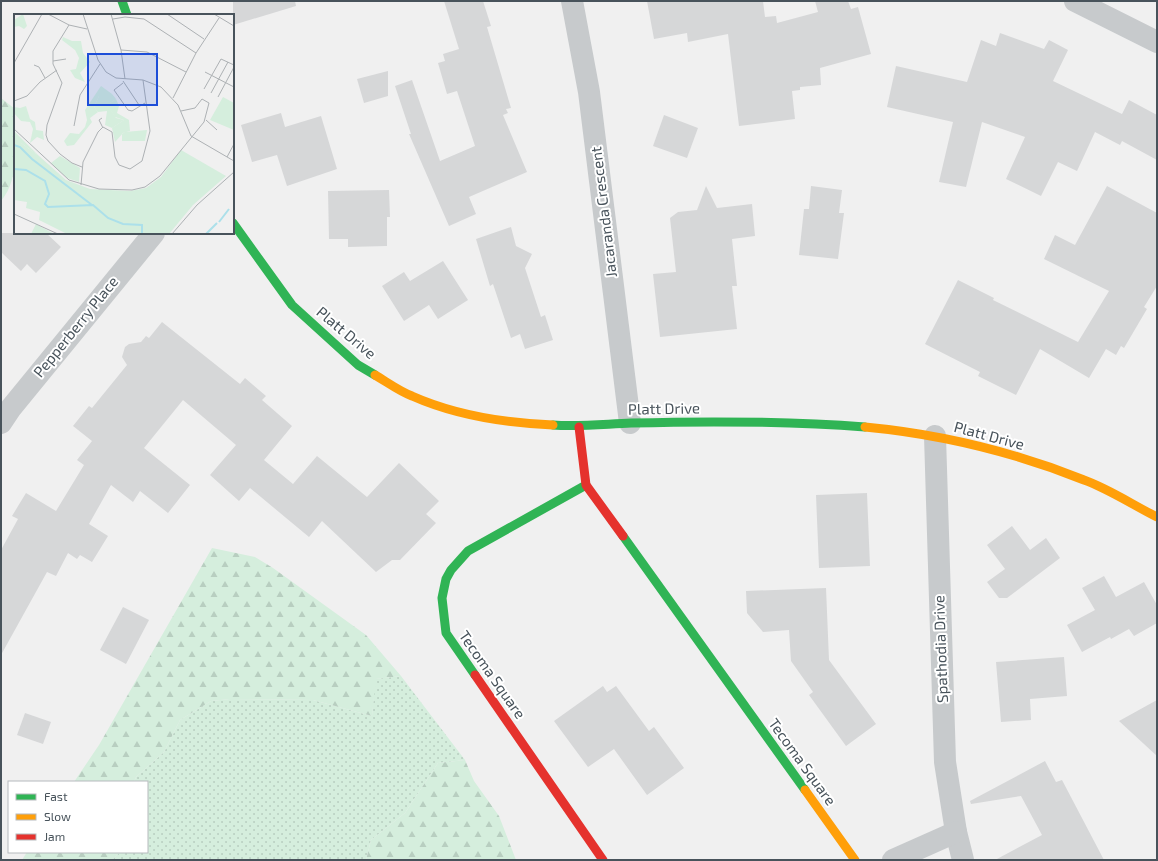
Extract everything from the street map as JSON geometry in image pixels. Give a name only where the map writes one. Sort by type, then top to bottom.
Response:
[{"type":"street","points":[[122,1],[127,14]]},
{"type":"street","name":"Jacaranda Crescent","points":[[572,1],[590,92],[630,423]]},
{"type":"street","points":[[1075,1],[1157,42]]},
{"type":"street","name":"Platt Drive","points":[[234,224],[292,305],[358,365],[411,396],[465,415],[509,423],[579,427],[630,423],[804,422],[884,428],[934,436],[1030,461],[1085,480],[1157,517]]},
{"type":"street","name":"Pepperberry Place","points":[[1,423],[11,408],[153,234]]},
{"type":"street","name":"Tecoma Square","points":[[579,427],[586,485],[855,860]]},
{"type":"street","name":"Spathodia Drive","points":[[934,436],[945,762],[956,832],[963,860]]},
{"type":"street","name":"Tecoma Square","points":[[586,485],[468,551],[453,564],[447,574],[442,595],[441,610],[446,633],[603,860]]},
{"type":"street","points":[[894,860],[956,832]]},
{"type":"green space","points":[[1,98],[14,108],[14,169],[12,181],[1,201]]},
{"type":"green space","points":[[212,548],[255,557],[273,568],[366,635],[401,676],[376,679],[372,716],[313,700],[230,699],[211,701],[180,720],[164,752],[136,777],[134,781],[75,781],[99,745]]},
{"type":"green space","points":[[401,676],[465,760],[438,763],[405,813],[371,840],[366,860],[112,860],[119,853],[148,853],[148,781],[134,781],[136,777],[164,752],[180,720],[211,701],[230,699],[313,700],[372,716],[375,679]]},
{"type":"green space","points":[[465,760],[474,781],[499,816],[516,860],[366,860],[371,840],[405,813],[438,763]]},
{"type":"green space","points":[[26,853],[119,853],[112,860],[22,860]]},
{"type":"building","points":[[233,1],[295,1],[296,6],[234,25]]},
{"type":"building","points":[[444,1],[483,1],[491,26],[487,27],[511,108],[506,109],[508,113],[503,115],[527,172],[469,197],[476,214],[449,226],[409,134],[411,134],[395,86],[412,80],[440,161],[475,146],[457,91],[447,94],[438,63],[445,61],[443,54],[459,49]]},
{"type":"building","points":[[647,1],[763,1],[765,17],[776,16],[777,23],[818,12],[815,1],[848,1],[851,9],[858,7],[871,54],[820,68],[821,85],[800,87],[800,90],[792,91],[795,119],[739,126],[728,34],[688,42],[687,33],[654,39]]},
{"type":"building","points":[[1000,33],[1044,49],[1049,40],[1068,50],[1053,81],[1122,114],[1129,100],[1157,115],[1157,160],[1122,141],[1120,145],[1095,132],[1077,171],[1058,162],[1041,196],[1006,179],[1025,137],[982,122],[966,187],[939,182],[953,122],[887,107],[896,66],[967,82],[981,40],[996,46]]},
{"type":"building","points":[[388,71],[388,96],[364,103],[357,79]]},
{"type":"building","points":[[281,113],[285,127],[321,116],[337,169],[287,186],[277,155],[252,162],[241,125]]},
{"type":"building","points":[[664,115],[698,128],[687,158],[653,146]]},
{"type":"building","points":[[706,186],[717,208],[752,204],[755,236],[732,239],[737,286],[732,286],[737,329],[660,337],[653,274],[676,272],[670,218],[678,212],[697,210]]},
{"type":"building","points":[[811,186],[842,190],[839,213],[844,213],[838,259],[799,255],[804,209],[809,209]]},
{"type":"building","points":[[1107,186],[1157,213],[1157,286],[1144,307],[1147,309],[1124,348],[1121,346],[1116,355],[1106,349],[1089,378],[1040,349],[1016,395],[978,376],[980,372],[925,344],[958,280],[994,298],[993,300],[1078,342],[1109,291],[1044,259],[1055,235],[1075,245]]},
{"type":"building","points":[[389,190],[390,217],[387,217],[387,246],[348,247],[348,239],[329,239],[328,191]]},
{"type":"building","points":[[511,227],[516,246],[532,254],[525,268],[541,317],[545,315],[553,340],[525,349],[520,334],[511,338],[493,284],[490,286],[476,239]]},
{"type":"building","points":[[1,233],[47,234],[61,247],[36,273],[27,264],[21,271],[1,252]]},
{"type":"building","points":[[443,261],[468,300],[438,319],[429,305],[404,321],[382,286],[404,272],[410,281]]},
{"type":"building","points":[[162,322],[240,384],[245,378],[266,396],[262,400],[292,426],[264,460],[293,484],[317,456],[367,497],[399,463],[439,501],[426,514],[436,523],[400,560],[392,560],[376,572],[322,521],[309,537],[250,488],[239,501],[210,475],[236,445],[183,400],[144,448],[190,485],[168,513],[140,491],[133,502],[111,485],[89,524],[108,536],[92,562],[80,555],[77,559],[68,553],[56,576],[47,572],[1,655],[1,550],[18,519],[12,516],[26,493],[56,511],[84,465],[77,460],[92,441],[73,426],[89,406],[92,408],[127,365],[122,357],[125,347],[129,344],[141,342],[146,336],[149,338]]},
{"type":"building","points":[[867,493],[870,566],[819,568],[816,495]]},
{"type":"building","points":[[1012,526],[1030,550],[1046,538],[1060,558],[1007,598],[999,598],[987,582],[1005,569],[987,545]]},
{"type":"building","points":[[1104,576],[1116,597],[1144,582],[1157,605],[1157,623],[1134,636],[1129,629],[1082,652],[1067,625],[1095,610],[1082,588]]},
{"type":"building","points":[[826,588],[829,660],[876,724],[846,746],[809,695],[813,692],[791,661],[789,630],[763,632],[747,613],[746,591]]},
{"type":"building","points":[[123,607],[149,620],[126,664],[100,650]]},
{"type":"building","points":[[1064,657],[1067,696],[1030,699],[1031,720],[1001,722],[996,662]]},
{"type":"building","points":[[603,686],[607,692],[616,686],[649,731],[654,727],[684,768],[647,795],[614,749],[588,767],[554,721]]},
{"type":"building","points":[[1157,700],[1157,756],[1119,721]]},
{"type":"building","points":[[25,713],[51,722],[43,744],[17,735]]},
{"type":"building","points":[[1045,761],[1056,782],[1062,780],[1104,860],[995,860],[1042,835],[1021,796],[971,804],[970,801]]},
{"type":"traffic: fast","points":[[122,1],[127,14]]},
{"type":"traffic: fast","points":[[234,224],[292,305],[358,365],[375,375]]},
{"type":"traffic: fast","points":[[553,425],[582,426],[631,423],[719,422],[865,427]]},
{"type":"traffic: fast","points":[[475,675],[446,633],[442,598],[446,579],[451,570],[468,551],[586,485]]},
{"type":"traffic: fast","points":[[623,536],[805,790]]},
{"type":"traffic: slow","points":[[375,375],[407,394],[446,409],[499,420],[553,425]]},
{"type":"traffic: slow","points":[[865,427],[948,439],[1031,461],[1058,470],[1112,492],[1157,517]]},
{"type":"traffic: slow","points":[[805,790],[855,860]]},
{"type":"traffic: jam","points":[[579,427],[586,485],[623,536]]},
{"type":"traffic: jam","points":[[475,675],[603,860]]}]
